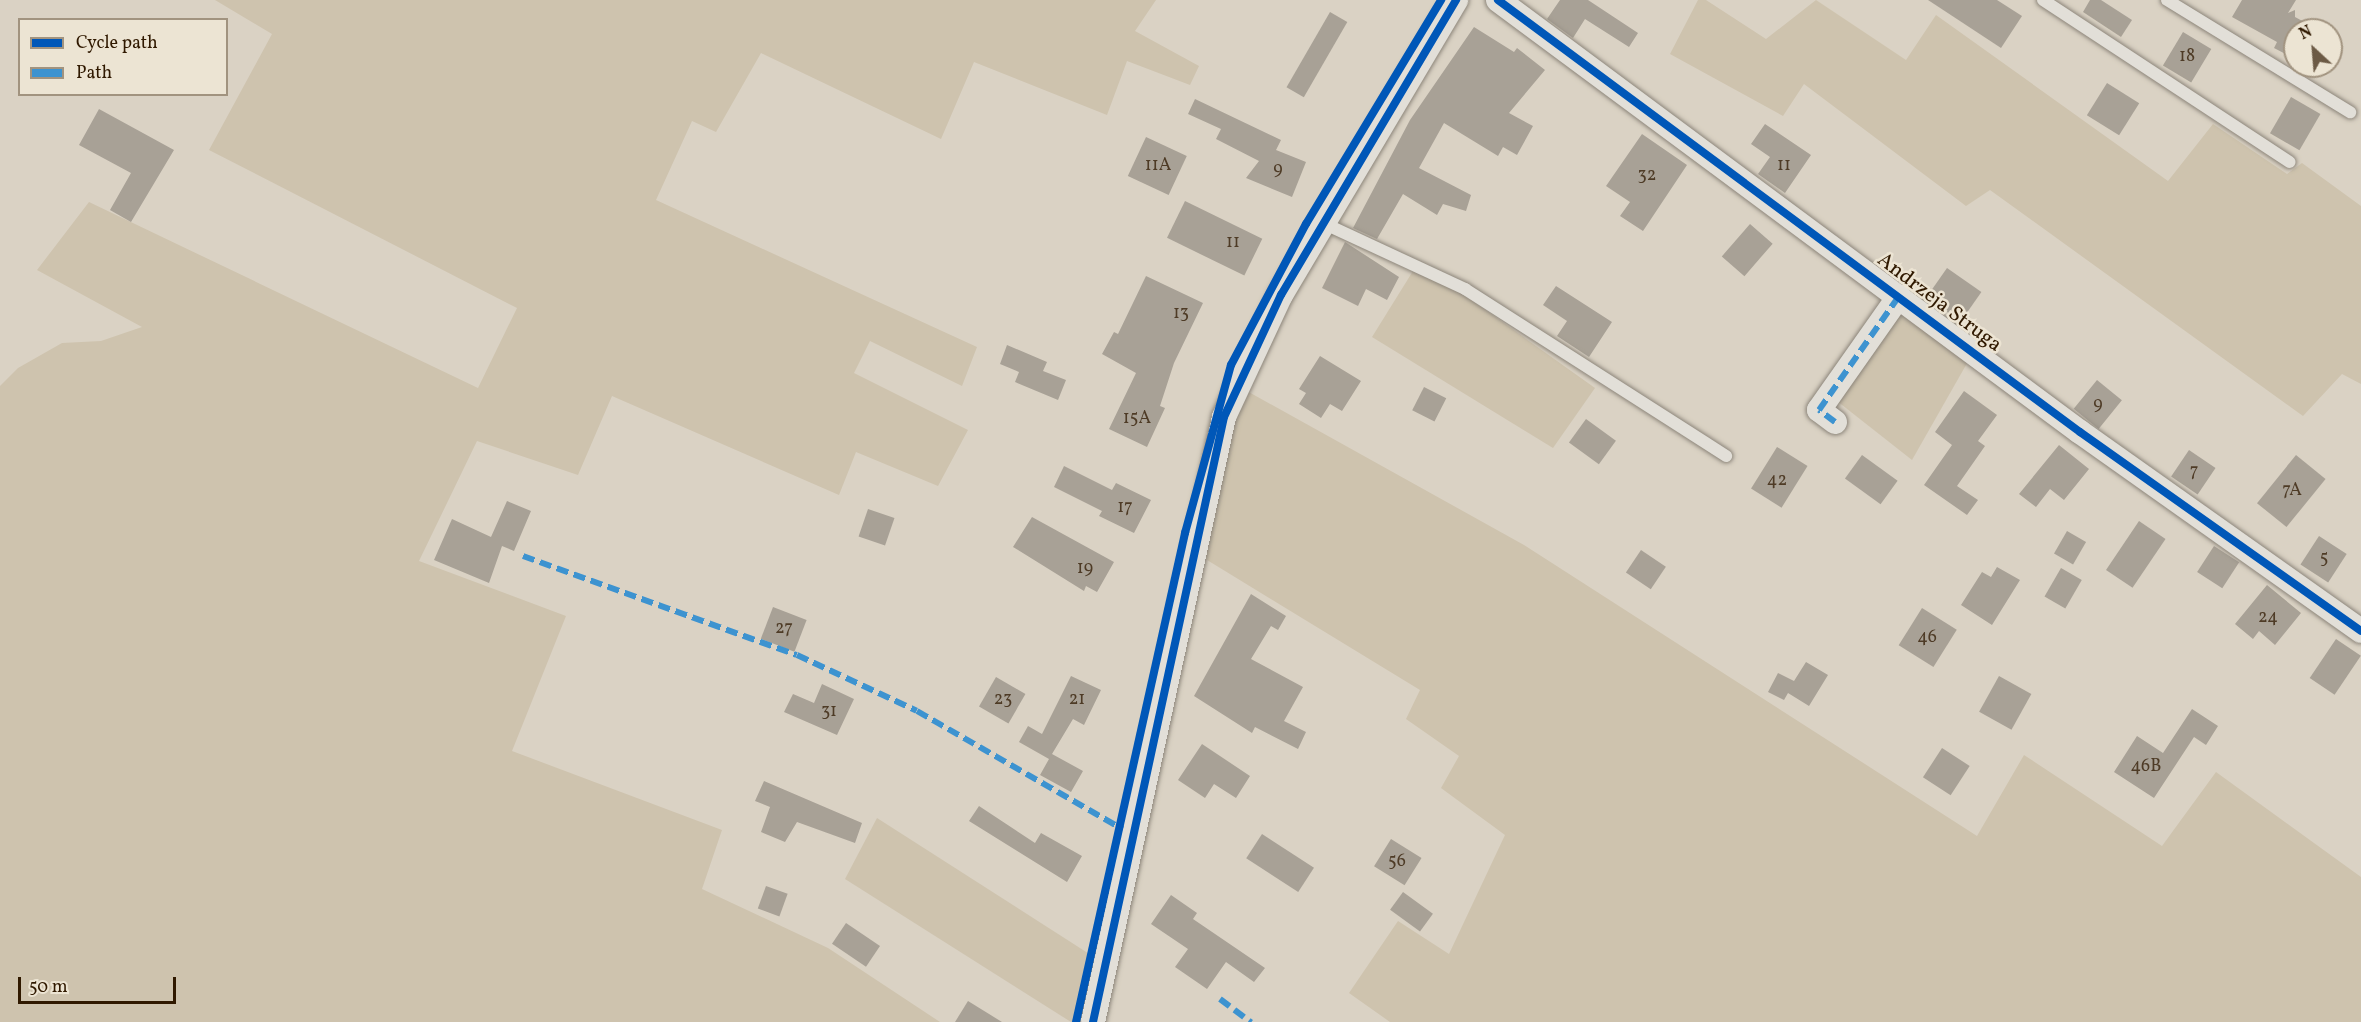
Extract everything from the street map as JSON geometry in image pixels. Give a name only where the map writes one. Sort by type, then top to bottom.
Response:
[{"type":"street","points":[[1093,1022],[1224,417],[1281,295],[1456,0]]},
{"type":"street","name":"Andrzeja Struga","points":[[1498,0],[2080,432],[2361,631]]},
{"type":"street","points":[[1835,422],[1819,410],[1899,296]]},
{"type":"lane","points":[[2043,0],[2290,162]]},
{"type":"lane","points":[[2167,0],[2350,112]]},
{"type":"lane","points":[[1323,223],[1465,289],[1726,456]]},
{"type":"shaded area","points":[[215,0],[1156,0],[1135,31],[1199,66],[1190,85],[1127,61],[1107,115],[974,62],[941,139],[761,53],[716,132],[692,121],[656,200],[977,347],[962,386],[870,341],[854,373],[968,430],[938,486],[856,452],[839,495],[612,396],[578,475],[477,441],[419,561],[566,616],[512,751],[722,830],[702,889],[828,948],[940,1022],[0,1022],[0,386],[18,368],[62,343],[101,341],[142,327],[37,270],[89,202],[478,388],[517,308],[209,150],[272,34]]},
{"type":"shaded area","points":[[1698,0],[1706,0],[1766,39],[1816,0],[1906,60],[1936,15],[2168,181],[2213,124],[2287,174],[2302,163],[2361,206],[2361,384],[2342,374],[2303,416],[1990,190],[1966,206],[1804,84],[1783,116],[1670,54]]},
{"type":"shaded area","points":[[1413,271],[1463,294],[1595,388],[1553,448],[1372,337]]},
{"type":"shaded area","points":[[1901,310],[1970,358],[1912,460],[1837,401]]},
{"type":"shaded area","points":[[1238,386],[1524,545],[1977,836],[2024,755],[2162,846],[2216,772],[2361,877],[2361,1022],[1390,1022],[1349,993],[1398,921],[1449,954],[1505,835],[1441,788],[1459,756],[1406,719],[1420,690],[1194,552]]},
{"type":"shaded area","points":[[877,818],[1094,957],[1080,1022],[1071,1022],[845,879]]},
{"type":"building","points":[[1560,0],[1588,0],[1638,33],[1629,47],[1585,19],[1573,38],[1547,19]]},
{"type":"building","points":[[1928,0],[1997,0],[2022,16],[2001,48]]},
{"type":"building","points":[[2090,0],[2101,0],[2132,20],[2121,37],[2083,12]]},
{"type":"building","points":[[2242,0],[2296,0],[2288,13],[2295,10],[2297,18],[2283,18],[2283,53],[2274,48],[2277,42],[2232,17]]},
{"type":"building","points":[[1330,12],[1347,22],[1304,97],[1286,87]]},
{"type":"building","points":[[1474,27],[1514,52],[1517,48],[1545,70],[1509,113],[1533,126],[1517,155],[1503,147],[1498,156],[1444,123],[1419,168],[1471,195],[1466,211],[1443,204],[1437,215],[1403,194],[1377,239],[1353,228],[1410,120]]},
{"type":"building","points":[[2183,32],[2211,49],[2191,82],[2163,65]]},
{"type":"building","points":[[2107,83],[2139,103],[2119,135],[2087,115]]},
{"type":"building","points":[[2291,97],[2320,114],[2299,150],[2270,133]]},
{"type":"building","points":[[1195,99],[1281,140],[1276,150],[1306,162],[1292,197],[1246,178],[1259,161],[1216,139],[1221,129],[1188,114]]},
{"type":"building","points":[[99,109],[174,150],[131,222],[110,210],[131,173],[79,145]]},
{"type":"building","points":[[1765,124],[1811,155],[1785,193],[1758,174],[1770,157],[1751,144]]},
{"type":"building","points":[[1642,134],[1687,165],[1643,231],[1620,216],[1630,202],[1606,186]]},
{"type":"building","points":[[1146,137],[1187,156],[1169,195],[1128,176]]},
{"type":"building","points":[[1185,201],[1262,239],[1244,276],[1167,238]]},
{"type":"building","points":[[1750,224],[1773,244],[1744,276],[1722,256]]},
{"type":"building","points":[[1345,242],[1399,277],[1387,300],[1366,289],[1358,306],[1322,288]]},
{"type":"building","points":[[1947,268],[1981,292],[1961,322],[1926,297]]},
{"type":"building","points":[[1146,276],[1203,303],[1174,363],[1160,406],[1165,408],[1147,447],[1109,429],[1136,373],[1102,354],[1114,332],[1118,334]]},
{"type":"building","points":[[1556,286],[1612,322],[1589,357],[1557,336],[1567,321],[1543,305]]},
{"type":"building","points":[[1007,345],[1047,362],[1043,371],[1066,380],[1058,400],[1015,382],[1019,372],[1000,364]]},
{"type":"building","points":[[1320,356],[1361,381],[1342,411],[1330,404],[1321,418],[1299,404],[1306,393],[1299,389]]},
{"type":"building","points":[[2097,380],[2122,400],[2099,429],[2074,409]]},
{"type":"building","points":[[1424,387],[1446,398],[1434,422],[1412,410]]},
{"type":"building","points":[[1964,391],[1997,415],[1978,441],[1985,446],[1957,486],[1978,500],[1967,515],[1924,485],[1952,445],[1935,432]]},
{"type":"building","points":[[1586,419],[1616,441],[1599,464],[1569,442]]},
{"type":"building","points":[[2059,445],[2089,469],[2064,500],[2050,489],[2036,507],[2019,494]]},
{"type":"building","points":[[1777,447],[1808,466],[1782,508],[1751,489]]},
{"type":"building","points":[[2189,450],[2216,468],[2198,494],[2171,477]]},
{"type":"building","points":[[1862,455],[1898,481],[1881,504],[1845,478]]},
{"type":"building","points":[[2296,455],[2326,479],[2287,527],[2257,503]]},
{"type":"building","points":[[1064,466],[1112,490],[1116,483],[1151,500],[1134,533],[1099,516],[1102,511],[1054,487]]},
{"type":"building","points":[[507,501],[531,511],[514,551],[502,546],[489,583],[434,560],[452,519],[491,537]]},
{"type":"building","points":[[868,509],[894,518],[885,546],[859,536]]},
{"type":"building","points":[[1032,517],[1114,562],[1097,592],[1086,586],[1084,591],[1013,547]]},
{"type":"building","points":[[2139,521],[2166,539],[2133,588],[2106,570]]},
{"type":"building","points":[[2067,531],[2086,542],[2073,565],[2054,554]]},
{"type":"building","points":[[2319,536],[2347,554],[2328,582],[2300,565]]},
{"type":"building","points":[[2214,546],[2239,562],[2222,588],[2197,572]]},
{"type":"building","points":[[1641,550],[1666,567],[1651,589],[1626,572]]},
{"type":"building","points":[[1997,567],[2020,580],[1992,625],[1961,605],[1982,572],[1991,577]]},
{"type":"building","points":[[2061,568],[2082,580],[2065,609],[2044,597]]},
{"type":"building","points":[[2267,585],[2301,613],[2275,645],[2259,631],[2253,639],[2235,624]]},
{"type":"building","points":[[1251,594],[1286,616],[1278,630],[1271,626],[1251,659],[1303,687],[1284,721],[1306,732],[1298,749],[1255,727],[1252,733],[1194,696]]},
{"type":"building","points":[[773,607],[807,620],[794,652],[761,639]]},
{"type":"building","points":[[1922,608],[1957,630],[1933,667],[1899,645]]},
{"type":"building","points":[[2336,639],[2361,656],[2335,695],[2310,678]]},
{"type":"building","points":[[1806,662],[1828,675],[1809,706],[1788,693],[1784,700],[1768,692],[1778,673],[1794,681]]},
{"type":"building","points":[[1071,676],[1101,690],[1084,725],[1073,719],[1052,754],[1083,771],[1071,792],[1040,775],[1049,759],[1019,742],[1028,726],[1042,734]]},
{"type":"building","points":[[1999,676],[2031,694],[2011,730],[1979,712]]},
{"type":"building","points":[[996,677],[1025,694],[1008,723],[979,706]]},
{"type":"building","points":[[822,684],[854,699],[837,735],[784,712],[793,694],[814,703]]},
{"type":"building","points":[[2192,709],[2218,726],[2206,745],[2194,737],[2154,798],[2114,772],[2137,736],[2163,753]]},
{"type":"building","points":[[1202,744],[1250,776],[1236,798],[1214,784],[1205,798],[1178,780]]},
{"type":"building","points":[[1942,748],[1970,766],[1951,795],[1923,777]]},
{"type":"building","points":[[764,781],[862,823],[855,843],[797,822],[785,842],[761,832],[770,807],[755,801]]},
{"type":"building","points":[[979,806],[1035,843],[1041,833],[1082,856],[1067,882],[969,821]]},
{"type":"building","points":[[1262,834],[1314,868],[1298,892],[1246,858]]},
{"type":"building","points":[[1391,839],[1422,858],[1405,885],[1374,866]]},
{"type":"building","points":[[766,886],[788,894],[779,916],[758,909]]},
{"type":"building","points":[[1403,892],[1433,914],[1420,932],[1390,910]]},
{"type":"building","points":[[1171,895],[1197,913],[1193,919],[1265,968],[1254,982],[1226,962],[1207,989],[1175,967],[1188,949],[1151,924]]},
{"type":"building","points":[[846,923],[880,946],[866,967],[832,944]]},
{"type":"building","points":[[968,1001],[1002,1022],[955,1022]]},
{"type":"marked path","points":[[1835,422],[1819,410],[1899,296]]},
{"type":"marked path","points":[[523,556],[797,655],[917,711],[1122,829]]},
{"type":"marked path","points":[[1220,999],[1251,1022]]},
{"type":"cycle path","points":[[1076,1022],[1185,533],[1231,365],[1306,224],[1441,0]]},
{"type":"cycle path","points":[[1093,1022],[1224,417],[1281,295],[1456,0]]},
{"type":"cycle path","points":[[1498,0],[2080,432],[2361,631]]}]
